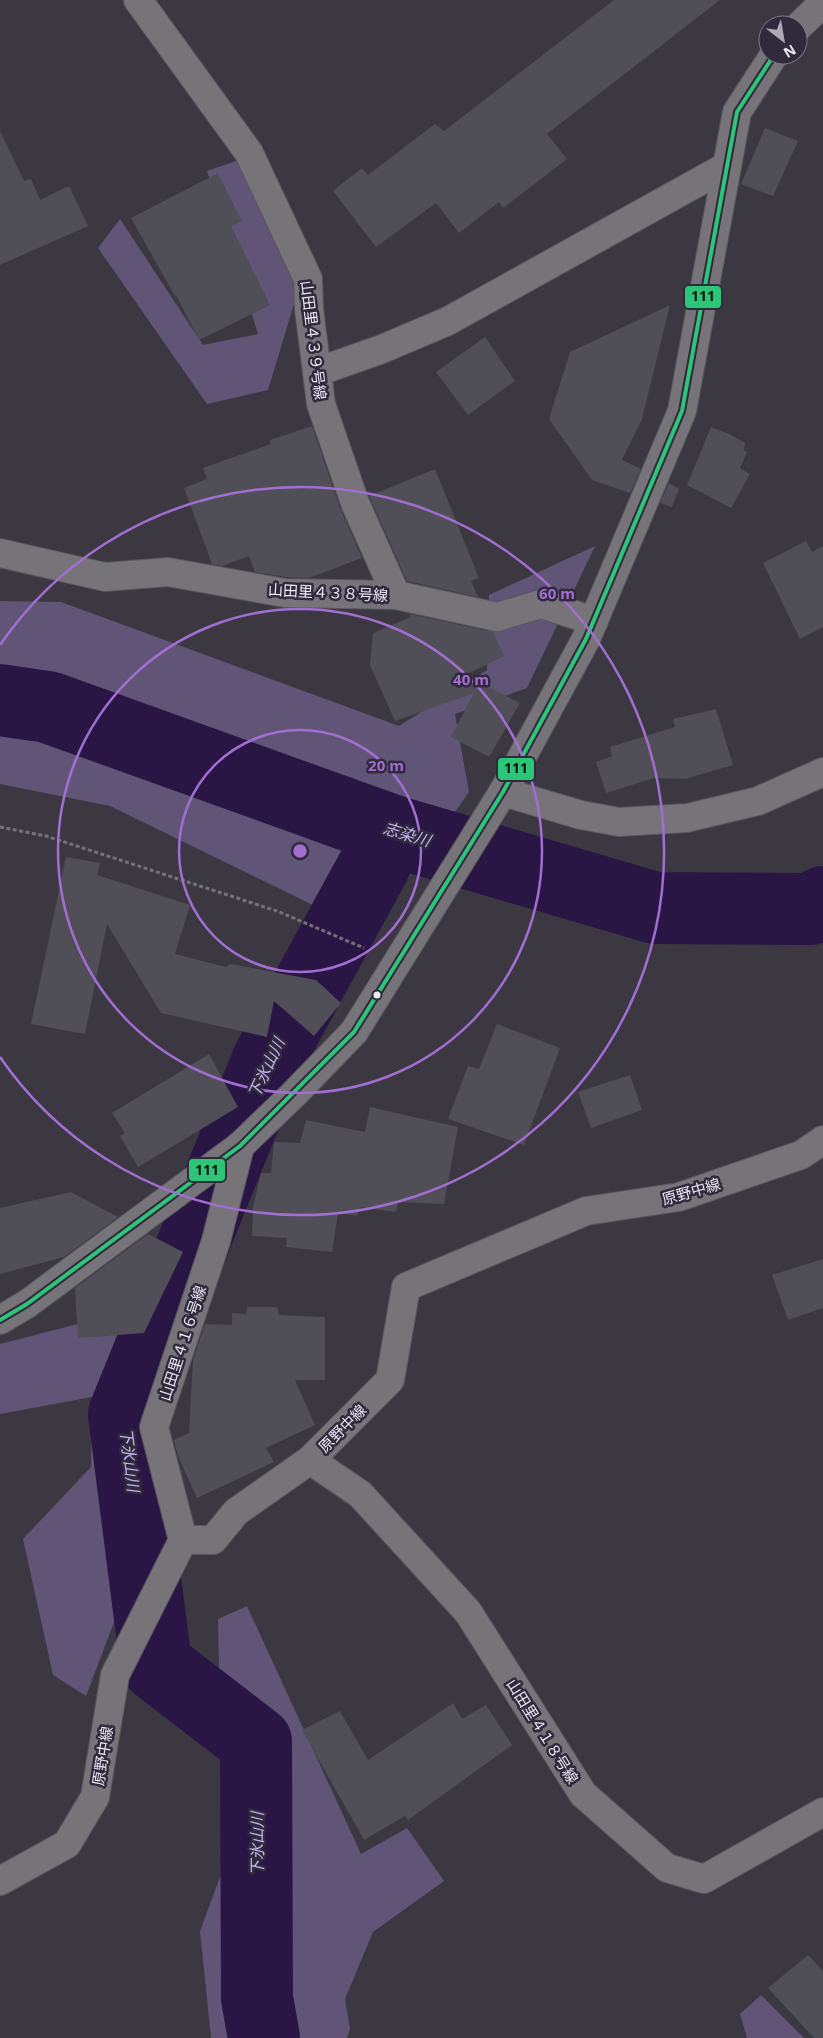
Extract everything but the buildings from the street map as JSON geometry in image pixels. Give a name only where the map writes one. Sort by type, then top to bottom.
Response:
[{"type":"street","name":"山田里４３９号線","points":[[138,0],[249,152],[308,279],[309,309],[321,404],[355,503],[396,595]]},
{"type":"street","points":[[808,17],[823,3]]},
{"type":"street","points":[[0,1320],[27,1304],[240,1146],[354,1032],[503,792],[586,639],[682,411],[737,112],[768,65]]},
{"type":"street","points":[[317,372],[382,349],[448,320],[727,166]]},
{"type":"street","name":"山田里４３８号線","points":[[0,554],[105,577],[168,572],[285,593],[396,595],[497,617],[541,604],[594,621]]},
{"type":"street","points":[[503,792],[581,815],[618,822],[687,818],[758,800],[823,772]]},
{"type":"street","name":"原野中線","points":[[0,1881],[67,1844],[95,1798],[115,1675],[183,1541],[213,1540],[236,1512],[310,1460],[390,1380],[406,1287],[586,1212],[679,1198],[801,1155],[823,1140]]},
{"type":"street","name":"山田里４１６号線","points":[[183,1541],[154,1427],[216,1241],[240,1146]]},
{"type":"street","name":"山田里４１８号線","points":[[310,1460],[360,1494],[468,1612],[583,1794],[667,1868],[704,1879],[823,1812]]},
{"type":"path","points":[[0,827],[46,836],[277,911],[367,950]]},
{"type":"shaded area","points":[[259,153],[298,291],[268,390],[207,404],[98,248],[120,219],[203,345],[258,334],[207,171]]},
{"type":"shaded area","points":[[595,546],[527,688],[455,714],[469,792],[370,933],[110,806],[0,784],[0,601],[61,602],[399,726],[487,670],[489,595]]},
{"type":"shaded area","points":[[148,1306],[143,1472],[130,1580],[86,1696],[53,1675],[23,1539],[91,1467],[92,1397],[0,1414],[0,1344]]},
{"type":"shaded area","points":[[247,1606],[361,1854],[407,1828],[444,1881],[373,1932],[345,1999],[350,2029],[347,2038],[211,2038],[200,1931],[223,1869],[218,1619]]},
{"type":"shaded area","points":[[761,1995],[804,2038],[747,2038],[740,2014]]},
{"type":"waterway","name":"志染川","points":[[0,700],[48,707],[393,831],[655,908],[811,909],[823,902]]},
{"type":"waterway","name":"下氷山川","points":[[264,2038],[257,1998],[256,1742],[156,1665],[124,1414],[268,1060],[393,831]]},
{"type":"transit line","name":"111","points":[[0,1320],[27,1304],[240,1146],[354,1032],[503,792],[586,639],[682,411],[737,112],[768,65]]}]
